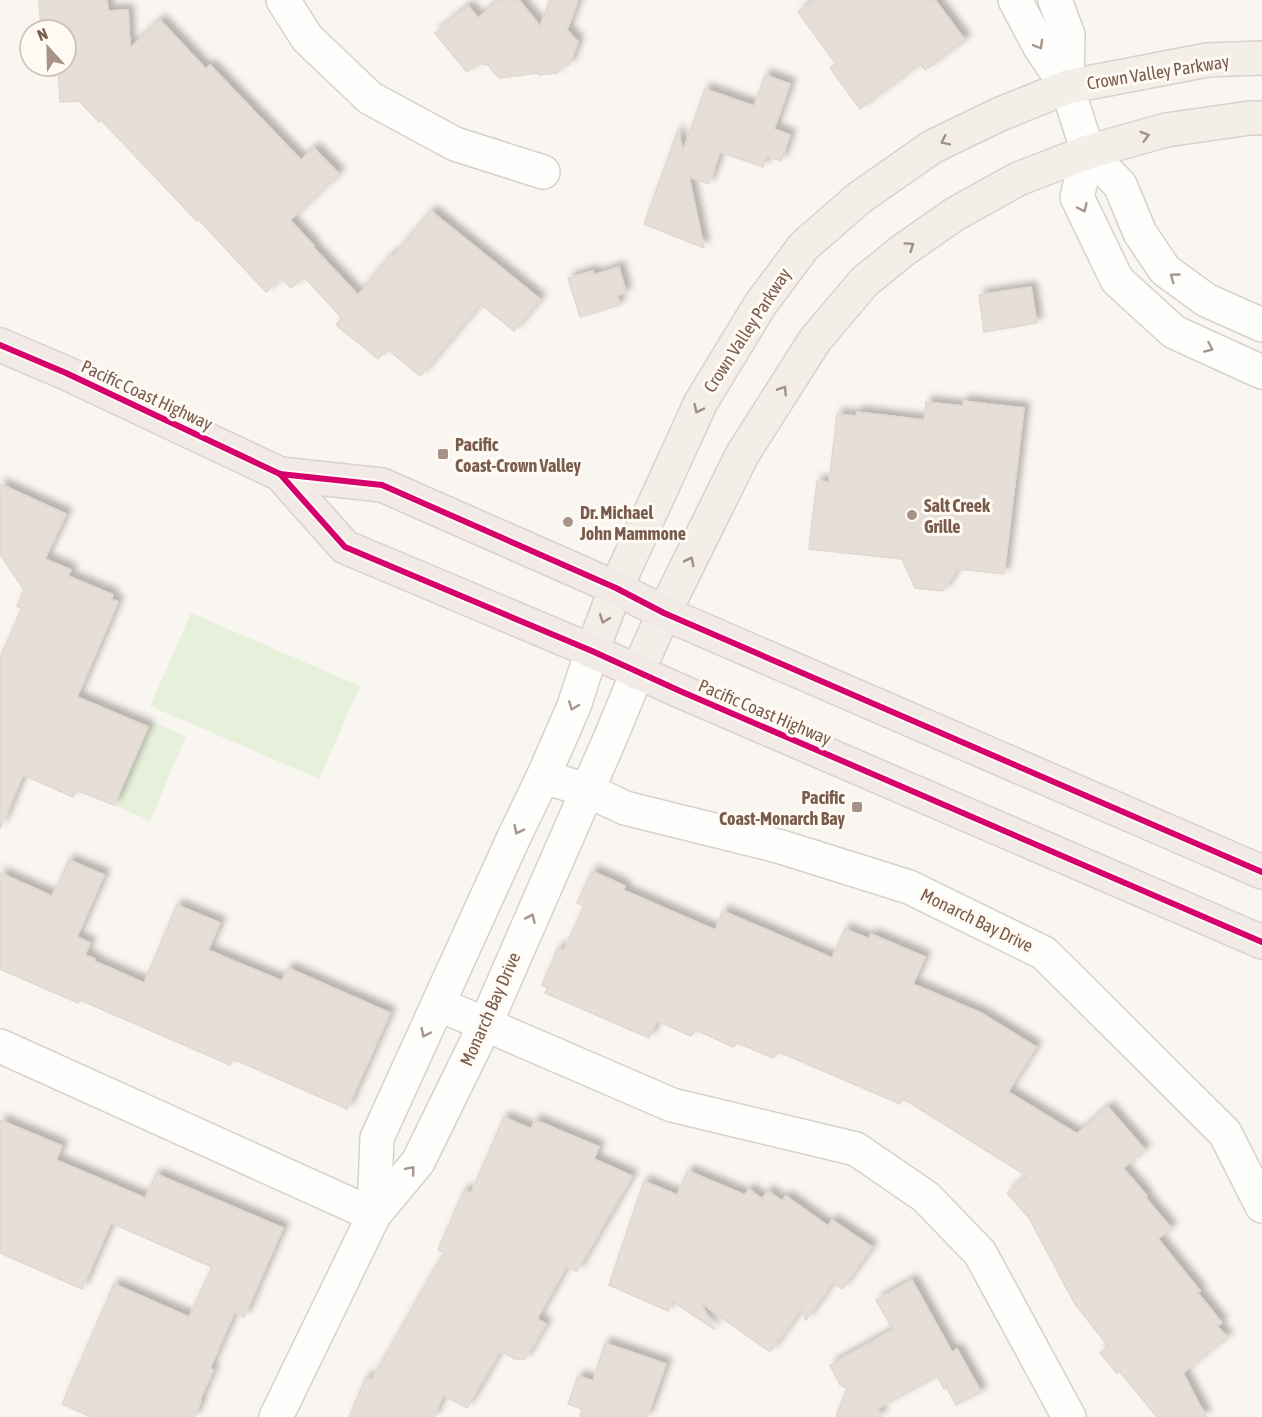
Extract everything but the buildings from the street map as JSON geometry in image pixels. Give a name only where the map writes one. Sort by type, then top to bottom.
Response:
[{"type":"highway","name":"Pacific Coast Highway","points":[[0,345],[66,373],[280,474],[382,485],[616,588],[664,613],[1262,872]]},
{"type":"highway","name":"Pacific Coast Highway","points":[[280,474],[345,547],[592,651],[637,673],[1262,942]]},
{"type":"main road","name":"Crown Valley Parkway","points":[[592,651],[616,588],[701,402],[760,305],[804,246],[858,198],[932,147],[998,115],[1066,87],[1207,60],[1262,58]]},
{"type":"main road","points":[[637,673],[742,455],[815,340],[864,282],[902,251],[955,214],[1018,179],[1088,152],[1166,130],[1262,118]]},
{"type":"street","points":[[283,0],[307,38],[370,98],[454,144],[543,172]]},
{"type":"street","points":[[1015,0],[1040,47],[1066,87],[1088,152],[1120,186],[1140,232],[1165,270],[1206,300],[1262,325]]},
{"type":"street","points":[[1055,0],[1068,35],[1066,87]]},
{"type":"street","points":[[1088,152],[1077,197],[1117,280],[1174,332],[1262,372]]},
{"type":"street","name":"Monarch Bay Drive","points":[[374,1215],[377,1138],[543,777],[574,706],[592,651]]},
{"type":"street","name":"Monarch Bay Drive","points":[[276,1417],[374,1215],[418,1162],[484,1025],[637,673]]},
{"type":"street","name":"Monarch Bay Drive","points":[[543,777],[586,790],[625,808],[778,846],[909,887],[1044,952],[1225,1133],[1262,1206]]},
{"type":"street","points":[[438,1004],[672,1105],[856,1149],[926,1197],[980,1253],[1069,1417]]},
{"type":"street","points":[[0,1046],[374,1215]]},
{"type":"green space","points":[[191,613],[360,686],[319,779],[150,706]]},
{"type":"green space","points":[[151,721],[186,736],[150,821],[114,805]]},
{"type":"cycle path","points":[[0,345],[66,373],[280,474],[382,485],[616,588],[664,613],[1262,872]]},
{"type":"cycle path","points":[[280,474],[345,547],[592,651],[1262,942]]},
{"type":"place","name":"Pacific Coast-Crown Valley","points":[[443,454]]},
{"type":"place","name":"Salt Creek Grille","points":[[912,515]]},
{"type":"place","name":"Dr. Michael John Mammone","points":[[568,522]]},
{"type":"place","name":"Pacific Coast-Monarch Bay","points":[[857,807]]}]
